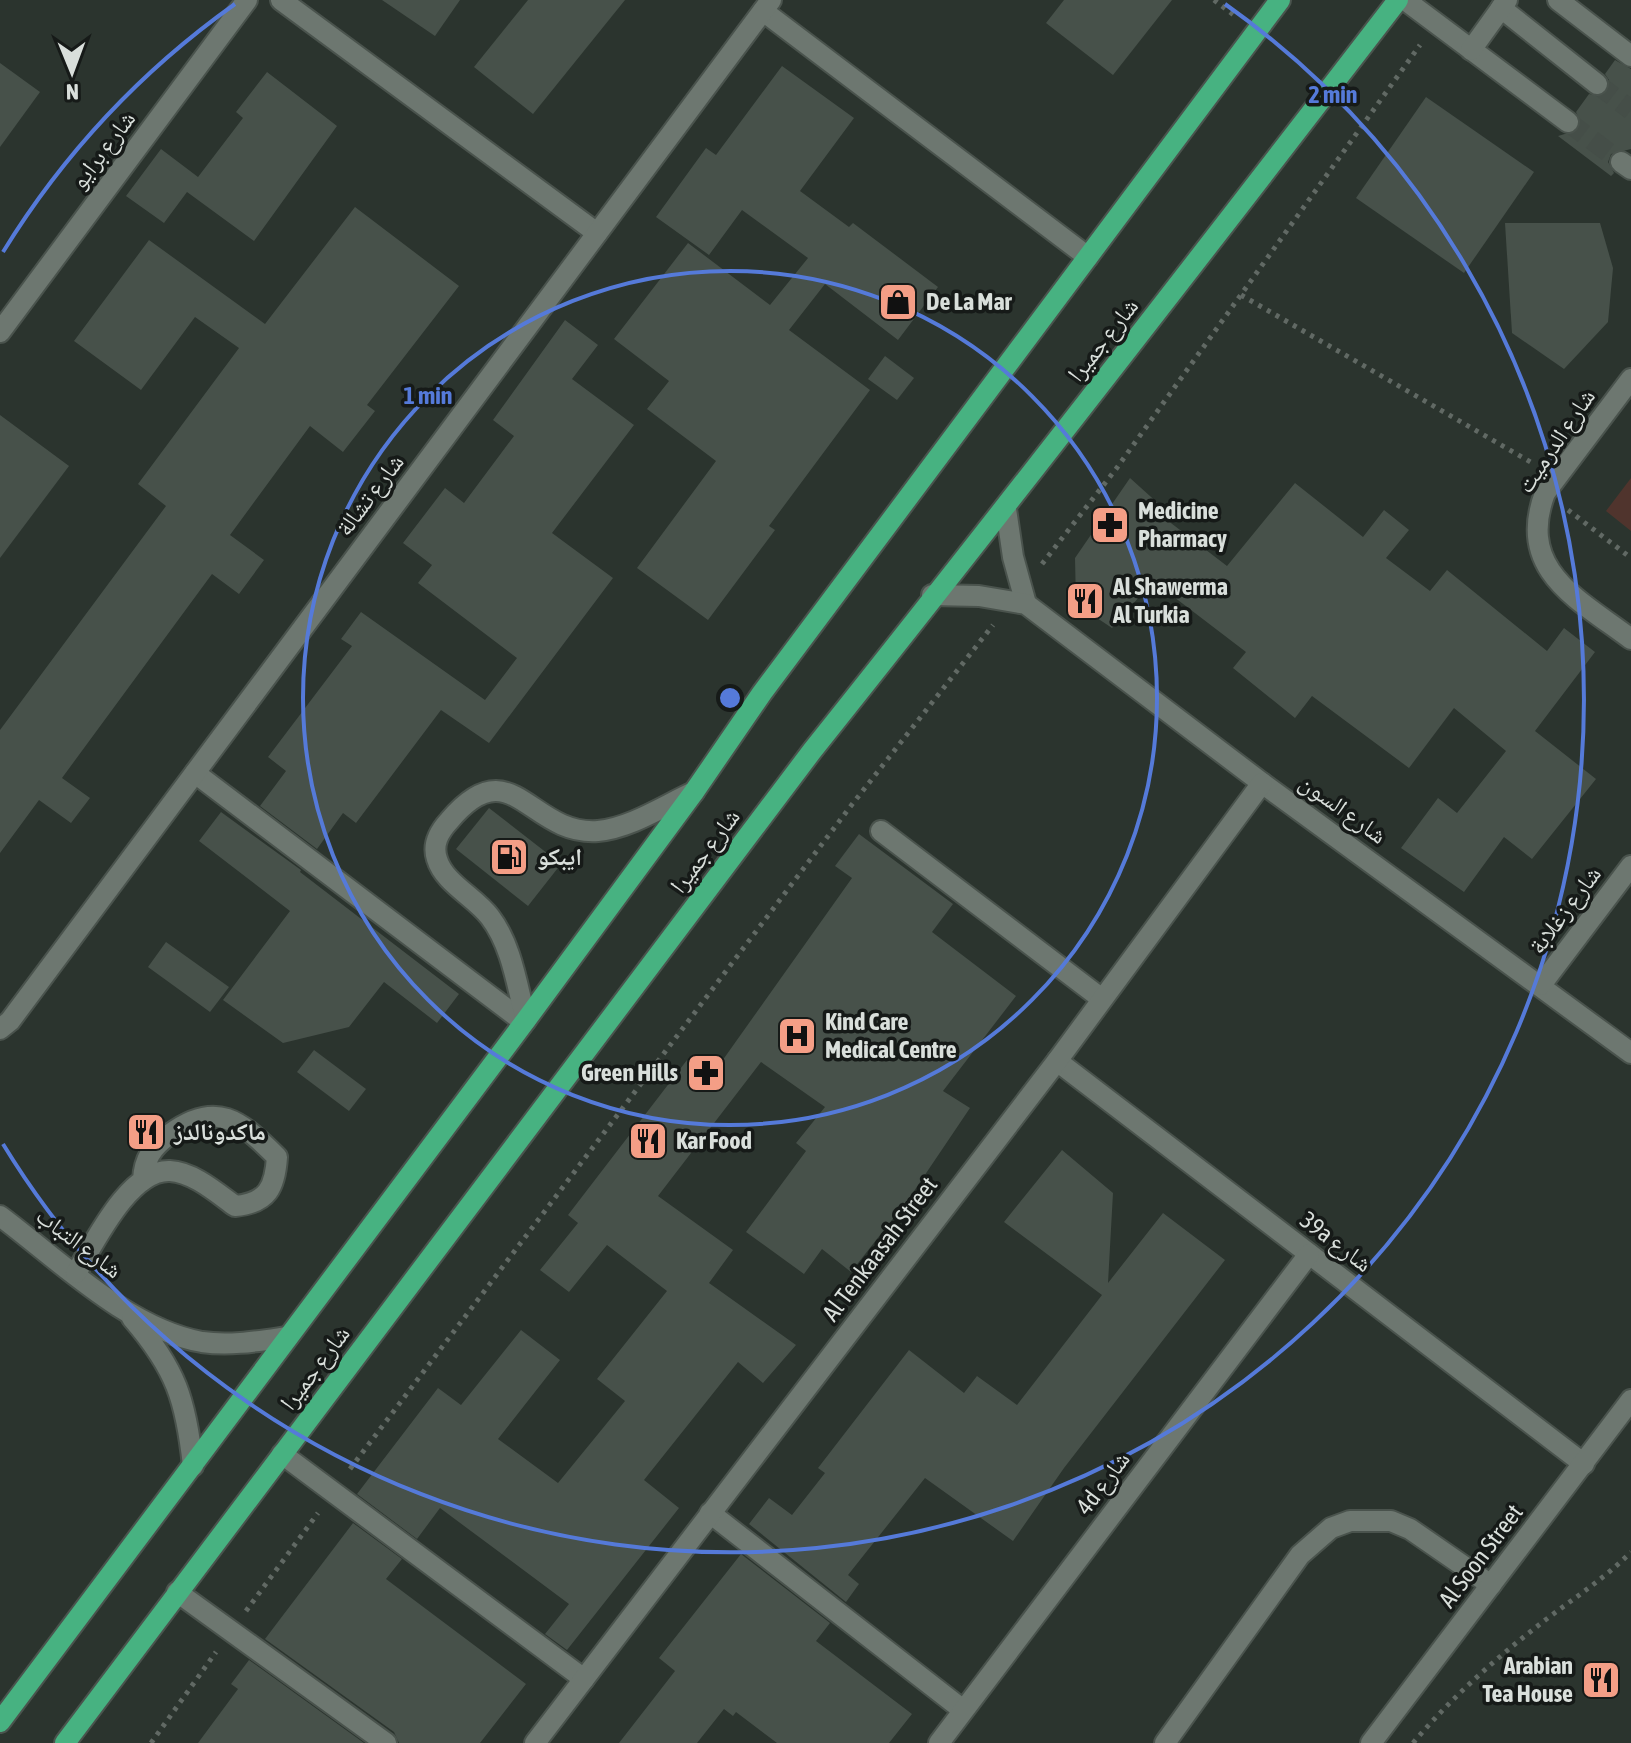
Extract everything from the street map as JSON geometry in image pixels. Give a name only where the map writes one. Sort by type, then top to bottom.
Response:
[{"type":"main road","name":"شارع جميرا","points":[[0,1722],[525,1021],[694,792],[762,693],[1280,0]]},
{"type":"main road","name":"شارع جميرا","points":[[65,1743],[932,595],[1006,509],[1398,0]]},
{"type":"street","name":"شارع برايو","points":[[0,332],[247,0]]},
{"type":"street","points":[[281,0],[597,233]]},
{"type":"street","points":[[1405,0],[1568,122]]},
{"type":"street","points":[[1558,0],[1631,56]]},
{"type":"street","points":[[1471,50],[1504,4],[1597,84]]},
{"type":"street","points":[[767,6],[1088,257]]},
{"type":"street","name":"شارع تشالة","points":[[0,1042],[5,1025],[767,6]]},
{"type":"street","name":"شارع الدرميت","points":[[1631,379],[1545,493],[1538,514],[1536,536],[1541,557],[1552,575],[1631,639]]},
{"type":"street","points":[[932,595],[1020,599],[1006,509]]},
{"type":"street","name":"شارع السون","points":[[1020,599],[1262,783],[1631,1053]]},
{"type":"street","points":[[195,773],[525,1021]]},
{"type":"street","name":"Al Tenkaasah Street","points":[[535,1743],[1057,1061],[1262,783]]},
{"type":"street","points":[[525,1021],[499,931],[478,903],[440,868],[435,850],[440,831],[468,798],[490,791],[512,794],[567,827],[597,831],[626,823],[694,792]]},
{"type":"street","points":[[881,831],[1102,999]]},
{"type":"street","name":"شارع زغلابة","points":[[1541,985],[1631,866]]},
{"type":"street","name":"39a شارع","points":[[1057,1061],[1584,1464]]},
{"type":"street","points":[[76,1273],[125,1196],[143,1180],[169,1171],[204,1184],[235,1206],[250,1205],[263,1199],[273,1186],[277,1157],[252,1132],[223,1117],[193,1117],[163,1138],[144,1159],[143,1180]]},
{"type":"street","name":"شارع التباب","points":[[0,1216],[127,1312],[168,1333],[205,1342],[242,1343],[288,1337]]},
{"type":"street","name":"4d شارع","points":[[939,1743],[1309,1254]]},
{"type":"street","name":"شارع التباب","points":[[127,1312],[158,1348],[177,1382],[188,1420],[193,1466]]},
{"type":"street","name":"Al Soon Street","points":[[1371,1743],[1631,1400]]},
{"type":"street","points":[[282,1454],[584,1679]]},
{"type":"street","points":[[710,1513],[963,1710]]},
{"type":"street","points":[[1165,1743],[1300,1555],[1331,1528],[1350,1521],[1391,1521],[1410,1529],[1491,1585]]},
{"type":"street","points":[[177,1592],[386,1743]]},
{"type":"path","points":[[151,1743],[333,1492],[850,807],[1020,599],[1436,23]]},
{"type":"path","points":[[1241,295],[1536,465],[1541,473],[1540,486],[1545,493],[1631,558]]},
{"type":"path","points":[[1413,1743],[1442,1709],[1476,1677],[1585,1593],[1631,1552]]},
{"type":"shaded area","points":[[1631,478],[1631,531],[1606,511]]},
{"type":"building","points":[[382,0],[460,0],[435,36]]},
{"type":"building","points":[[528,0],[625,0],[533,114],[474,67]]},
{"type":"building","points":[[1064,0],[1172,0],[1113,75],[1046,23]]},
{"type":"building","points":[[1615,60],[1631,69],[1631,149],[1611,154],[1608,162],[1614,173],[1611,176],[1558,136],[1578,130],[1581,123],[1576,112],[1589,94],[1601,96],[1608,91],[1609,80],[1605,74]]},
{"type":"building","points":[[0,63],[40,92],[0,147]]},
{"type":"building","points":[[782,66],[854,118],[800,191],[849,227],[853,223],[938,287],[898,340],[825,284],[789,330],[870,390],[769,526],[775,530],[708,620],[637,568],[716,461],[647,409],[669,381],[614,339],[688,243],[770,305],[808,258],[742,210],[709,255],[656,217],[706,148],[716,155]]},
{"type":"building","points":[[267,72],[337,126],[254,241],[187,192],[164,223],[126,196],[161,149],[198,177],[243,118],[236,112]]},
{"type":"building","points":[[1426,97],[1534,172],[1464,273],[1356,198]]},
{"type":"building","points":[[355,207],[459,286],[367,405],[375,411],[343,452],[310,426],[230,535],[264,560],[239,594],[212,574],[62,778],[90,798],[71,823],[39,800],[0,853],[0,730],[166,506],[138,484],[239,348],[195,317],[141,390],[74,341],[149,240],[265,324]]},
{"type":"building","points":[[1505,223],[1600,223],[1613,268],[1608,322],[1564,369],[1512,333]]},
{"type":"building","points":[[565,320],[598,345],[572,379],[634,425],[552,533],[613,578],[489,743],[441,710],[356,823],[343,813],[317,849],[260,806],[286,771],[268,757],[352,646],[341,639],[361,612],[485,700],[517,658],[418,583],[432,565],[403,543],[445,488],[464,503],[514,436],[493,420]]},
{"type":"building","points":[[885,356],[914,378],[897,400],[868,379]]},
{"type":"building","points":[[0,415],[69,466],[0,558]]},
{"type":"building","points":[[1130,478],[1171,515],[1167,520],[1227,566],[1295,483],[1363,537],[1384,510],[1409,530],[1386,558],[1430,591],[1447,570],[1547,651],[1564,628],[1595,652],[1535,731],[1596,779],[1532,859],[1504,837],[1464,892],[1401,848],[1438,798],[1457,813],[1506,751],[1454,708],[1409,768],[1312,696],[1295,718],[1233,668],[1246,652],[1153,581],[1112,628],[1076,604],[1075,558]]},
{"type":"building","name":"ايبكو","points":[[489,808],[561,864],[528,906],[456,849]]},
{"type":"building","points":[[221,812],[301,870],[459,994],[437,1023],[384,982],[349,1027],[283,1043],[223,1000],[290,911],[199,841]]},
{"type":"building","points":[[859,834],[953,904],[932,932],[1016,996],[943,1091],[970,1108],[910,1197],[851,1272],[822,1249],[804,1274],[746,1232],[806,1151],[796,1143],[825,1107],[761,1062],[658,1196],[733,1250],[709,1283],[796,1345],[763,1383],[738,1362],[644,1480],[679,1508],[567,1650],[545,1634],[569,1604],[440,1508],[417,1539],[357,1494],[438,1388],[461,1405],[521,1330],[560,1360],[498,1439],[558,1483],[625,1401],[597,1379],[667,1291],[607,1245],[569,1292],[540,1270],[578,1223],[568,1215],[687,1060],[710,1078],[852,878],[835,866]]},
{"type":"building","points":[[166,942],[229,987],[210,1012],[148,967]]},
{"type":"building","points":[[314,1050],[366,1089],[349,1111],[297,1072]]},
{"type":"building","points":[[1062,1150],[1113,1193],[1108,1283],[1163,1213],[1225,1260],[1064,1468],[1013,1541],[925,1478],[848,1575],[859,1584],[846,1602],[749,1524],[769,1498],[792,1515],[825,1473],[818,1468],[909,1350],[964,1393],[977,1376],[1017,1405],[1102,1295],[1004,1222]]},
{"type":"building","points":[[353,1523],[402,1559],[386,1579],[526,1684],[480,1743],[399,1743],[394,1732],[265,1639]]},
{"type":"building","points":[[741,1554],[830,1623],[816,1641],[912,1714],[889,1743],[777,1743],[736,1712],[733,1716],[724,1709],[697,1743],[619,1743],[675,1671],[659,1658]]},
{"type":"building","points":[[249,1660],[364,1743],[198,1743],[238,1689],[231,1684]]},
{"type":"tunnel","points":[[1597,84],[1631,110]]},
{"type":"tunnel","points":[[1568,122],[1621,162]]},
{"type":"place","name":"De La Mar","points":[[898,302]]},
{"type":"place","name":"Medicine Pharmacy","points":[[1110,525]]},
{"type":"place","name":"Al Shawerma Al Turkia","points":[[1085,601]]},
{"type":"place","name":"ايبكو","points":[[509,857]]},
{"type":"place","name":"Kind Care Medical Centre","points":[[797,1036]]},
{"type":"place","name":"Green Hills","points":[[706,1073]]},
{"type":"place","name":"ماكدونالدز","points":[[146,1132]]},
{"type":"place","name":"Kar Food","points":[[648,1141]]},
{"type":"place","name":"Arabian Tea House","points":[[1601,1680]]}]
